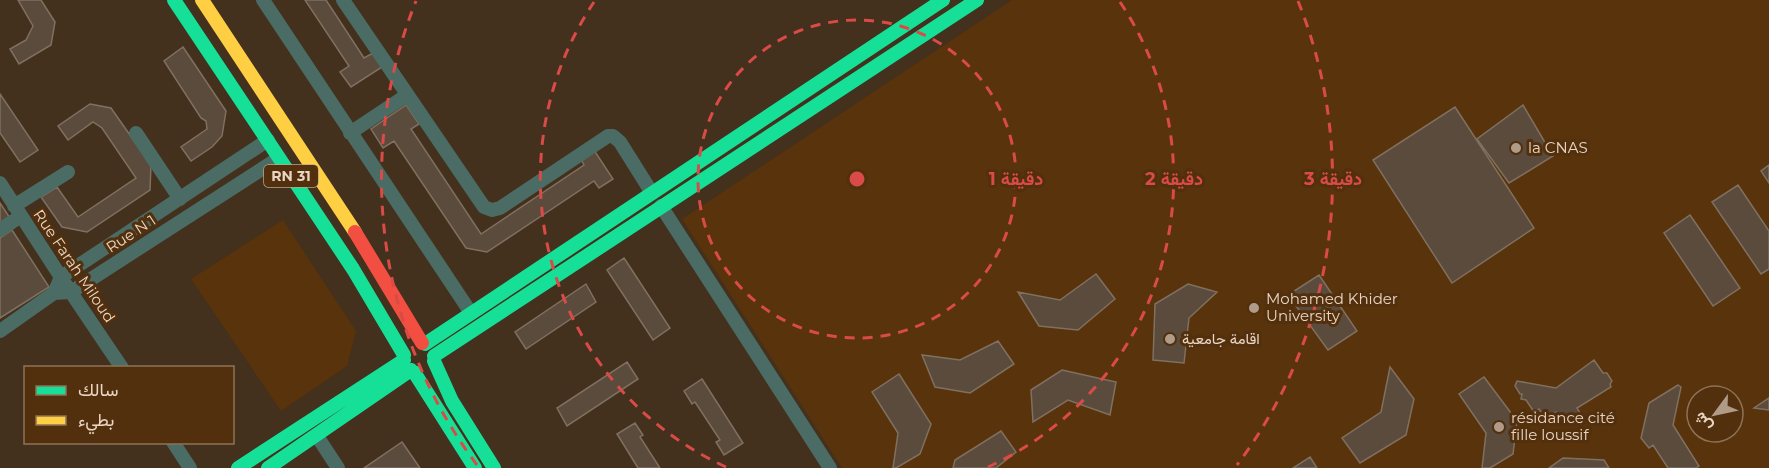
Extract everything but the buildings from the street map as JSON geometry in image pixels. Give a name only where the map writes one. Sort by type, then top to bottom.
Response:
[{"type":"main road","name":"RN 31","points":[[174,0],[366,289],[408,364],[475,468]]},
{"type":"main road","points":[[202,0],[387,280],[424,344],[430,348],[452,401],[494,468]]},
{"type":"main road","points":[[408,364],[406,351],[413,344],[424,344],[943,0]]},
{"type":"main road","points":[[408,364],[426,372],[434,359],[661,206],[977,0]]},
{"type":"main road","points":[[268,468],[316,436],[408,364]]},
{"type":"main road","points":[[238,468],[408,364]]},
{"type":"street","points":[[263,0],[471,313]]},
{"type":"street","points":[[343,0],[481,204],[489,210],[500,208],[608,136],[613,136],[620,142],[652,193]]},
{"type":"street","points":[[350,133],[407,95]]},
{"type":"street","points":[[136,133],[180,199]]},
{"type":"street","points":[[0,331],[54,293],[61,277],[268,140]]},
{"type":"street","name":"Rue N 1","points":[[54,293],[71,292],[279,158]]},
{"type":"street","points":[[0,230],[17,211],[68,172]]},
{"type":"street","name":"Rue Farah Miloud","points":[[0,183],[121,366]]},
{"type":"street","points":[[661,206],[830,468]]},
{"type":"street","points":[[316,436],[338,468]]},
{"type":"street","points":[[174,444],[190,468]]},
{"type":"shaded area","name":"Mohamed Khider University","points":[[1012,0],[1769,0],[1769,468],[842,468],[682,219]]},
{"type":"shaded area","points":[[283,220],[356,331],[347,366],[281,411],[191,279]]},
{"type":"traffic: fast","points":[[174,0],[353,269],[404,355]]},
{"type":"traffic: fast","points":[[425,344],[943,0]]},
{"type":"traffic: fast","points":[[434,356],[977,0]]},
{"type":"traffic: fast","points":[[238,468],[404,360]]},
{"type":"traffic: fast","points":[[434,361],[452,401],[494,468]]},
{"type":"traffic: fast","points":[[268,468],[411,370]]},
{"type":"traffic: fast","points":[[414,372],[475,468]]},
{"type":"traffic: slow","points":[[202,0],[355,232]]},
{"type":"traffic: jam","points":[[355,232],[422,343]]},
{"type":"place","name":"la CNAS","points":[[1516,148]]},
{"type":"place","name":"Mohamed Khider University","points":[[1254,308]]},
{"type":"place","name":"اقامة جامعية","points":[[1170,339]]},
{"type":"place","name":"résidance cité fille loussif","points":[[1499,427]]}]
